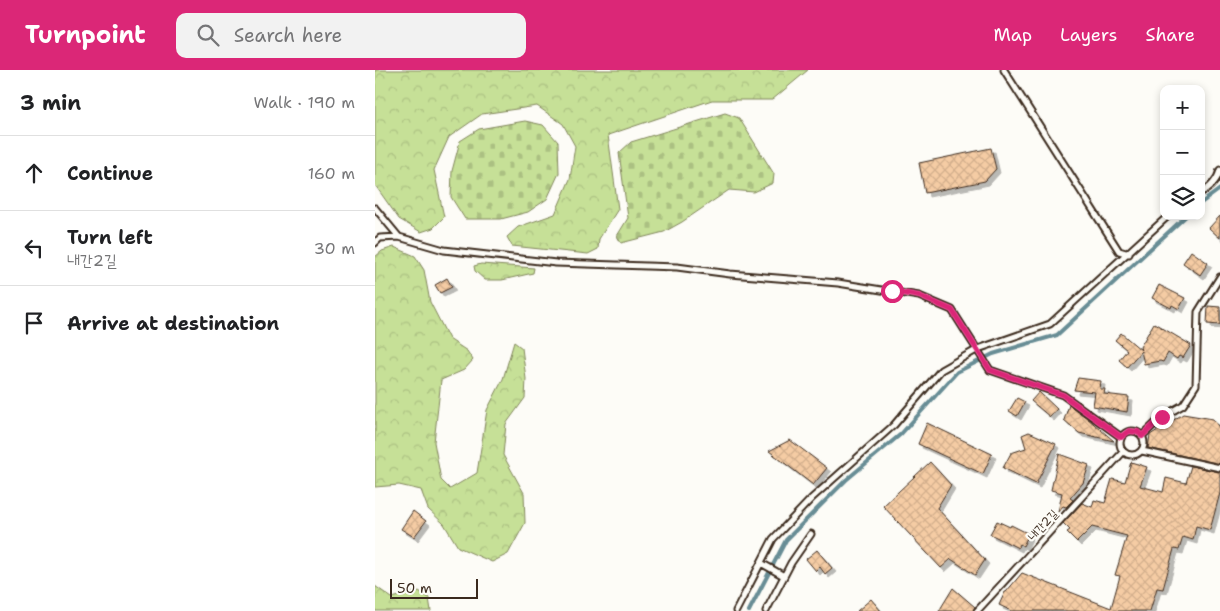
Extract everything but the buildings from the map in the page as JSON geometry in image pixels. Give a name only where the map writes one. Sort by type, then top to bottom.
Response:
[{"type":"lane","points":[[1004,70],[1119,251],[1129,254]]},
{"type":"lane","points":[[1205,190],[1218,177],[1220,170]]},
{"type":"lane","points":[[375,208],[399,237]]},
{"type":"lane","points":[[736,611],[773,539],[812,498],[894,425],[941,370],[978,349],[1050,324],[1129,254],[1164,220]]},
{"type":"lane","points":[[375,242],[380,238],[399,237],[444,250],[547,262],[677,267],[730,274],[838,283],[919,296],[952,310],[990,370],[1063,395],[1121,437]]},
{"type":"lane","points":[[1142,436],[1162,417],[1183,405],[1195,385],[1197,312],[1220,277]]},
{"type":"lane","points":[[1129,431],[1138,432],[1142,436],[1144,444],[1141,451],[1132,456],[1123,452],[1120,445],[1121,437],[1129,431]]},
{"type":"lane","points":[[1141,451],[1220,468]]},
{"type":"lane","name":"내간2길","points":[[977,611],[1123,452]]},
{"type":"lane","points":[[766,611],[811,534]]},
{"type":"lane","points":[[761,563],[785,576]]},
{"type":"green space","points":[[375,70],[808,70],[772,100],[712,100],[608,135],[618,209],[599,239],[598,249],[588,254],[512,246],[507,237],[518,227],[555,214],[570,179],[575,146],[563,124],[537,106],[482,114],[449,137],[434,170],[444,217],[433,228],[421,232],[399,219],[375,185]]},
{"type":"green space","points":[[725,113],[739,118],[774,174],[773,183],[754,192],[729,190],[664,232],[621,243],[617,236],[628,218],[619,153],[631,142]]},
{"type":"green space","points":[[525,121],[543,125],[558,142],[559,173],[547,199],[528,212],[501,219],[465,219],[451,197],[452,171],[460,141],[479,129]]},
{"type":"green space","points":[[394,247],[415,256],[424,270],[430,302],[449,339],[467,351],[473,360],[464,370],[441,380],[434,442],[441,480],[450,489],[477,473],[487,410],[503,379],[514,342],[522,348],[526,379],[525,398],[506,424],[503,455],[524,493],[525,523],[508,554],[492,562],[458,547],[444,524],[428,509],[421,490],[399,485],[375,487],[375,257],[382,251]]},
{"type":"green space","points":[[481,264],[534,268],[533,273],[502,280],[485,280],[475,271],[474,266]]},
{"type":"green space","points":[[375,586],[392,598],[419,591],[429,598],[431,611],[375,611]]},
{"type":"waterway","points":[[1205,200],[1220,189]]},
{"type":"waterway","points":[[749,611],[786,540],[846,480],[901,434],[957,372],[993,354],[1057,335],[1182,220]]},
{"type":"route","points":[[892,291],[919,296],[952,310],[990,370],[1063,395],[1121,437],[1129,431],[1138,432],[1142,436],[1162,417]]}]
